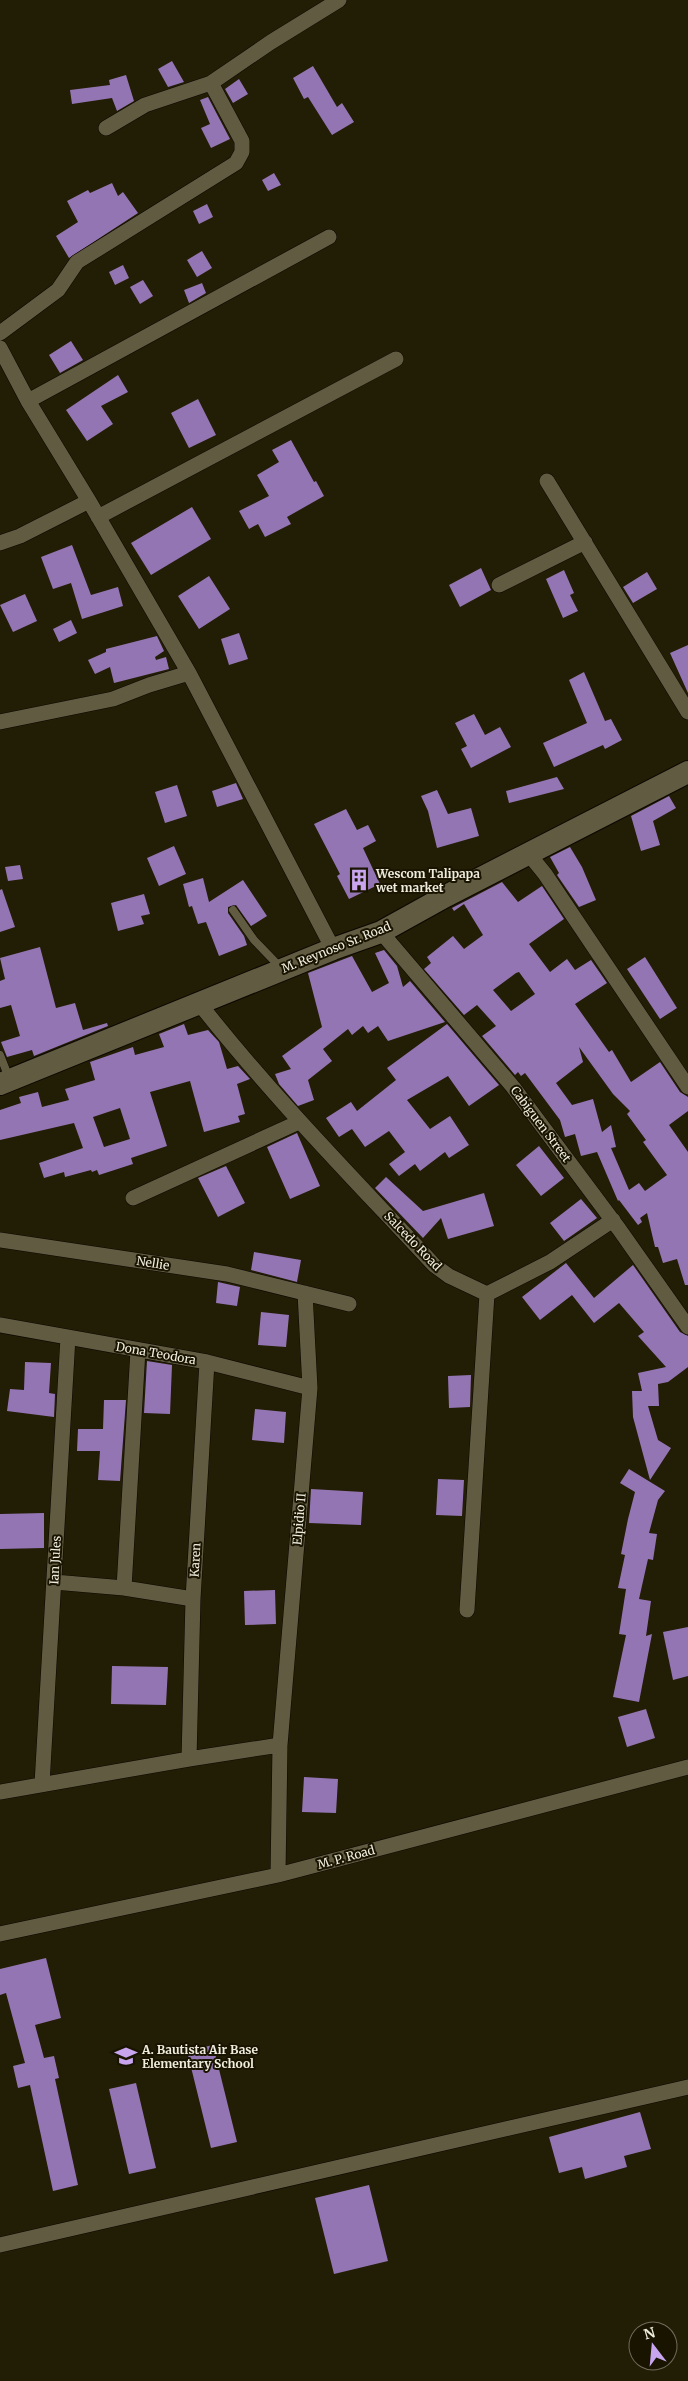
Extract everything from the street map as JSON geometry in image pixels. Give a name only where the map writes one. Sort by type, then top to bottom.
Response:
[{"type":"street","points":[[106,128],[145,105],[211,83],[270,42],[339,0]]},
{"type":"street","points":[[0,333],[50,298],[65,282],[77,262],[236,162],[242,152],[242,141],[211,83]]},
{"type":"street","points":[[28,401],[329,237]]},
{"type":"street","points":[[0,348],[28,401],[190,673],[333,949]]},
{"type":"street","points":[[98,517],[396,359]]},
{"type":"street","points":[[547,482],[688,712]]},
{"type":"street","points":[[0,543],[20,536],[89,501]]},
{"type":"street","points":[[499,585],[585,542]]},
{"type":"street","points":[[0,722],[113,699],[149,685],[190,673]]},
{"type":"street","name":"M. Reynoso Sr. Road","points":[[5,1082],[282,969],[381,932],[528,853],[688,772]]},
{"type":"street","points":[[528,853],[545,874],[688,1087]]},
{"type":"street","name":"Cabiguen Street","points":[[381,932],[513,1087],[612,1220],[688,1327]]},
{"type":"street","name":"Salcedo Road","points":[[199,1003],[245,1062],[434,1265],[449,1276],[487,1294]]},
{"type":"street","points":[[133,1198],[299,1122]]},
{"type":"street","points":[[466,1610],[487,1294],[550,1262],[612,1220]]},
{"type":"street","name":"Nellie","points":[[0,1240],[227,1274],[349,1304]]},
{"type":"street","name":"Elpidio II","points":[[278,1875],[280,1745],[310,1388],[305,1293]]},
{"type":"street","name":"Dona Teodora","points":[[0,1325],[207,1362],[310,1388]]},
{"type":"street","name":"Ian Jules","points":[[42,1784],[68,1337]]},
{"type":"street","points":[[124,1588],[138,1350]]},
{"type":"street","name":"Karen","points":[[189,1759],[193,1599],[207,1362]]},
{"type":"street","points":[[54,1582],[124,1588],[193,1599]]},
{"type":"street","points":[[0,1792],[280,1745]]},
{"type":"street","name":"M. P. Road","points":[[0,1934],[278,1875],[688,1767]]},
{"type":"street","points":[[0,2245],[688,2087]]},
{"type":"lane","points":[[233,910],[254,940],[282,969]]},
{"type":"lane","points":[[0,1055],[5,1082]]},
{"type":"building","points":[[172,61],[184,82],[168,87],[158,69]]},
{"type":"building","points":[[313,66],[337,107],[342,103],[354,122],[332,135],[308,97],[304,99],[293,78]]},
{"type":"building","points":[[126,75],[134,101],[117,111],[112,98],[72,104],[70,90],[110,85],[109,80]]},
{"type":"building","points":[[239,79],[248,94],[233,103],[225,89]]},
{"type":"building","points":[[208,97],[230,139],[211,148],[201,128],[210,124],[200,100]]},
{"type":"building","points":[[274,173],[281,185],[268,191],[262,180]]},
{"type":"building","points":[[112,183],[118,196],[123,192],[138,213],[69,258],[56,236],[78,222],[67,201],[88,190],[90,193]]},
{"type":"building","points":[[207,204],[213,217],[199,224],[193,211]]},
{"type":"building","points":[[202,251],[212,268],[197,277],[187,260]]},
{"type":"building","points":[[123,265],[129,278],[115,285],[109,272]]},
{"type":"building","points":[[143,280],[153,296],[140,304],[130,287]]},
{"type":"building","points":[[202,283],[206,293],[189,303],[184,290]]},
{"type":"building","points":[[71,341],[83,360],[60,373],[49,355]]},
{"type":"building","points":[[118,375],[128,392],[101,406],[113,424],[87,441],[66,410]]},
{"type":"building","points":[[198,399],[216,435],[189,448],[171,413]]},
{"type":"building","points":[[291,440],[314,482],[316,481],[324,496],[287,517],[291,524],[265,537],[258,524],[249,529],[239,511],[269,496],[257,475],[279,462],[272,450]]},
{"type":"building","points":[[192,507],[211,539],[151,575],[131,543]]},
{"type":"building","points":[[72,545],[91,595],[118,587],[123,606],[82,619],[71,583],[53,589],[41,557]]},
{"type":"building","points":[[481,568],[491,590],[460,607],[449,585]]},
{"type":"building","points":[[564,570],[574,593],[570,595],[578,611],[563,618],[546,579]]},
{"type":"building","points":[[647,572],[657,589],[633,603],[623,587]]},
{"type":"building","points":[[209,576],[230,609],[199,629],[178,596]]},
{"type":"building","points":[[25,594],[37,621],[13,632],[0,605]]},
{"type":"building","points":[[71,620],[77,633],[59,642],[53,629]]},
{"type":"building","points":[[239,633],[248,659],[229,665],[221,639]]},
{"type":"building","points":[[157,636],[164,651],[155,657],[156,660],[166,657],[169,669],[114,683],[110,667],[95,674],[88,660],[106,652],[106,649]]},
{"type":"building","points":[[688,645],[688,693],[670,653]]},
{"type":"building","points":[[584,672],[605,721],[611,719],[622,740],[605,749],[603,745],[554,767],[543,743],[587,723],[569,680]]},
{"type":"building","points":[[474,714],[485,735],[500,727],[511,747],[471,768],[461,749],[467,746],[455,723]]},
{"type":"building","points":[[557,777],[564,789],[509,803],[506,791]]},
{"type":"building","points":[[236,783],[243,799],[217,807],[212,791]]},
{"type":"building","points":[[177,785],[187,816],[165,823],[155,792]]},
{"type":"building","points":[[437,790],[448,814],[471,808],[479,836],[437,848],[428,811],[421,796]]},
{"type":"building","points":[[669,796],[676,808],[653,821],[660,845],[641,851],[631,816]]},
{"type":"building","points":[[346,809],[357,830],[368,825],[376,841],[363,848],[380,884],[349,899],[337,876],[340,874],[314,824]]},
{"type":"building","points":[[174,846],[186,874],[159,886],[147,858]]},
{"type":"building","points":[[570,847],[582,867],[596,900],[579,907],[557,875],[559,873],[550,857]]},
{"type":"building","points":[[20,865],[23,879],[8,881],[5,867]]},
{"type":"building","points":[[203,878],[209,902],[243,880],[267,916],[251,926],[236,905],[228,907],[228,913],[244,936],[247,945],[219,956],[206,922],[198,924],[192,906],[189,907],[183,884]]},
{"type":"building","points":[[502,882],[518,902],[542,886],[564,919],[529,944],[550,972],[567,959],[575,970],[591,960],[607,983],[575,1004],[609,1052],[612,1050],[631,1082],[660,1062],[680,1092],[688,1097],[688,1111],[669,1125],[688,1152],[688,1285],[685,1285],[677,1259],[663,1263],[658,1247],[655,1247],[647,1213],[640,1218],[642,1222],[638,1225],[618,1201],[597,1152],[581,1156],[575,1134],[565,1137],[560,1120],[525,1073],[521,1076],[518,1072],[515,1075],[482,1036],[496,1026],[477,1005],[464,1015],[424,969],[431,963],[427,957],[453,936],[464,949],[483,935],[464,904],[454,911],[452,908]],"holes":[[[519,972],[535,994],[511,1011],[493,990]],[[579,1047],[613,1094],[630,1111],[627,1114],[646,1140],[643,1142],[667,1175],[645,1191],[639,1183],[629,1190],[611,1148],[616,1147],[611,1125],[602,1132],[593,1099],[572,1105],[556,1083],[583,1062]]]},
{"type":"building","points":[[2,889],[15,927],[0,932],[0,890]]},
{"type":"building","points":[[144,894],[150,914],[141,916],[144,924],[118,931],[111,903]]},
{"type":"building","points":[[40,947],[56,1008],[75,1003],[83,1030],[107,1023],[108,1026],[34,1056],[32,1050],[7,1057],[1,1042],[20,1036],[11,1005],[0,1008],[0,981],[5,979],[0,958]]},
{"type":"building","points":[[384,950],[397,966],[403,987],[410,981],[445,1022],[388,1041],[378,1026],[368,1033],[363,1026],[352,1035],[348,1029],[323,1049],[332,1061],[308,1080],[314,1100],[298,1106],[279,1084],[275,1074],[291,1069],[282,1056],[322,1027],[308,973],[352,956],[372,992],[389,983],[375,953]]},
{"type":"building","points":[[645,957],[677,1008],[660,1019],[627,969]]},
{"type":"building","points":[[184,1024],[188,1035],[208,1030],[219,1042],[227,1069],[238,1066],[250,1079],[237,1084],[245,1114],[238,1116],[240,1122],[204,1132],[190,1081],[150,1092],[167,1146],[131,1158],[133,1164],[99,1175],[97,1170],[92,1172],[91,1170],[65,1177],[64,1172],[44,1178],[39,1163],[83,1148],[74,1123],[0,1140],[0,1110],[21,1103],[19,1097],[38,1092],[42,1107],[69,1100],[65,1089],[95,1080],[90,1062],[133,1047],[135,1055],[164,1047],[159,1034]],"holes":[[[120,1108],[130,1139],[104,1147],[93,1117]]]},
{"type":"building","points":[[447,1024],[499,1085],[469,1106],[448,1076],[407,1100],[430,1129],[450,1116],[469,1145],[449,1158],[445,1152],[420,1171],[415,1164],[399,1176],[389,1164],[405,1152],[389,1131],[365,1147],[352,1129],[339,1137],[326,1118],[351,1102],[357,1111],[396,1080],[387,1068]]},
{"type":"building","points":[[297,1133],[320,1186],[290,1199],[267,1147]]},
{"type":"building","points":[[539,1146],[564,1178],[541,1196],[516,1165]]},
{"type":"building","points":[[226,1166],[245,1203],[218,1217],[198,1178]]},
{"type":"building","points":[[386,1177],[423,1211],[484,1193],[494,1226],[448,1239],[441,1218],[423,1238],[375,1188]]},
{"type":"building","points":[[581,1199],[597,1218],[564,1241],[550,1223]]},
{"type":"building","points":[[254,1252],[301,1260],[297,1282],[251,1270]]},
{"type":"building","points":[[566,1263],[594,1298],[633,1265],[680,1332],[688,1336],[688,1367],[668,1382],[658,1384],[659,1406],[648,1406],[658,1440],[671,1448],[650,1480],[633,1417],[632,1391],[642,1391],[638,1373],[666,1367],[638,1336],[644,1332],[619,1303],[594,1323],[572,1295],[540,1320],[522,1297]]},
{"type":"building","points":[[218,1282],[240,1287],[237,1306],[216,1303]]},
{"type":"building","points":[[261,1312],[289,1315],[286,1347],[258,1345]]},
{"type":"building","points":[[147,1361],[172,1365],[170,1414],[144,1413]]},
{"type":"building","points":[[25,1362],[51,1363],[49,1393],[55,1394],[54,1417],[7,1411],[10,1389],[24,1390]]},
{"type":"building","points":[[471,1375],[470,1407],[449,1408],[448,1376]]},
{"type":"building","points":[[104,1400],[126,1400],[120,1481],[98,1480],[100,1451],[77,1451],[78,1429],[103,1429]]},
{"type":"building","points":[[255,1409],[286,1412],[284,1443],[252,1440]]},
{"type":"building","points":[[629,1469],[665,1491],[658,1500],[649,1533],[657,1534],[653,1560],[648,1559],[639,1599],[651,1601],[646,1636],[652,1634],[639,1702],[613,1697],[626,1635],[619,1634],[626,1589],[618,1588],[625,1555],[621,1554],[635,1492],[620,1483]]},
{"type":"building","points":[[438,1479],[464,1480],[462,1516],[436,1515]]},
{"type":"building","points":[[311,1489],[363,1492],[361,1525],[309,1523]]},
{"type":"building","points":[[44,1513],[44,1548],[0,1549],[0,1514]]},
{"type":"building","points":[[275,1590],[276,1624],[245,1625],[244,1591]]},
{"type":"building","points":[[688,1627],[688,1676],[673,1680],[663,1632]]},
{"type":"building","points":[[112,1666],[168,1667],[166,1705],[111,1704]]},
{"type":"building","points":[[646,1709],[655,1738],[627,1747],[618,1717]]},
{"type":"building","points":[[304,1777],[338,1779],[336,1813],[302,1812]]},
{"type":"building","points":[[46,1958],[61,2018],[35,2025],[44,2058],[54,2056],[59,2078],[55,2079],[78,2185],[53,2191],[30,2085],[18,2088],[13,2066],[25,2063],[6,1993],[0,1995],[0,1969]]},
{"type":"building","points":[[213,2045],[237,2142],[211,2148],[187,2051]]},
{"type":"building","points":[[136,2083],[156,2168],[129,2174],[109,2089]]},
{"type":"building","points":[[640,2112],[651,2149],[624,2156],[627,2167],[585,2179],[582,2167],[559,2173],[549,2137]]},
{"type":"building","points":[[369,2185],[388,2261],[334,2274],[315,2198]]},
{"type":"place","name":"Wescom Talipapa wet market","points":[[359,880]]},
{"type":"place","name":"A. Bautista Air Base Elementary School","points":[[126,2056]]}]
